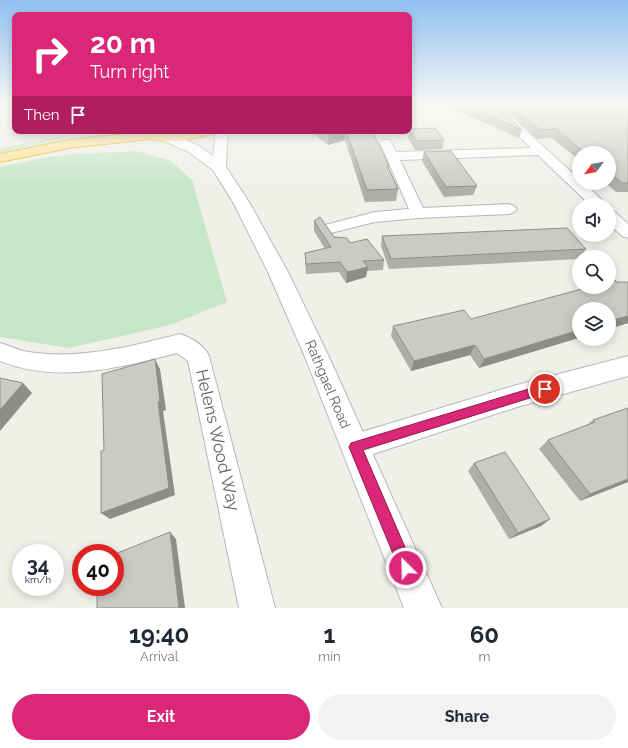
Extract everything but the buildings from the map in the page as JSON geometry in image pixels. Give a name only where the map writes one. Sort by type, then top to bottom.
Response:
[{"type":"highway","points":[[51,135],[56,134]]},
{"type":"highway","points":[[147,134],[167,137],[194,134]]},
{"type":"highway","points":[[0,158],[69,144],[150,135]]},
{"type":"street","points":[[521,132],[591,198]]},
{"type":"street","points":[[219,167],[222,134]]},
{"type":"street","name":"Rathgael Road","points":[[167,137],[194,149],[219,167],[241,202],[278,272],[317,357],[424,608]]},
{"type":"street","points":[[386,143],[418,212]]},
{"type":"street","points":[[392,156],[541,151]]},
{"type":"street","points":[[341,242],[326,221],[418,212],[509,209]]},
{"type":"street","points":[[616,222],[628,233]]},
{"type":"street","name":"Helens Wood Way","points":[[0,352],[22,360],[70,364],[132,355],[180,343],[198,356],[257,608]]},
{"type":"street","points":[[355,447],[517,396],[628,366]]},
{"type":"green space","points":[[63,136],[63,138],[7,150],[66,141],[0,153],[0,148]]},
{"type":"green space","points":[[138,151],[171,161],[192,180],[227,302],[170,325],[69,348],[0,337],[0,167],[37,159],[71,154]]},
{"type":"route","points":[[406,568],[355,447],[517,396],[545,389]]}]
